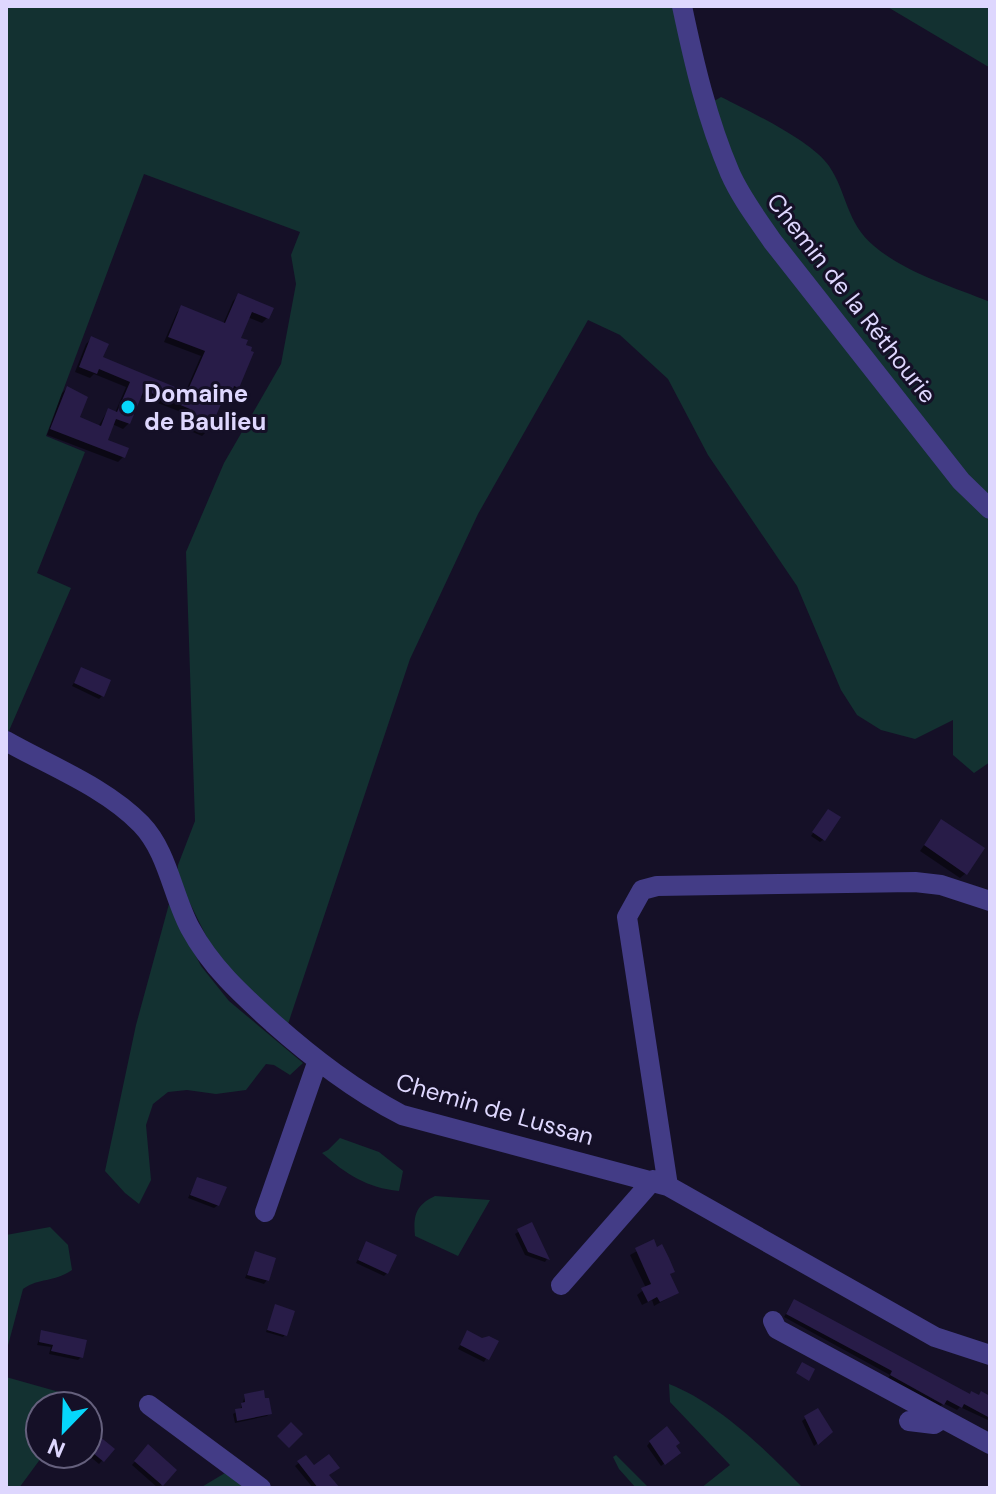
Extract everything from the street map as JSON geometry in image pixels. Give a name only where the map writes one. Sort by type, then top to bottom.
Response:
[{"type":"street","name":"Chemin de la Réthourie","points":[[682,6],[701,94],[731,175],[747,205],[961,481],[990,509]]},
{"type":"street","name":"Chemin de Lussan","points":[[6,741],[110,798],[142,824],[159,849],[188,925],[208,959],[235,990],[317,1063],[371,1099],[402,1115],[660,1183],[935,1337],[990,1355]]},
{"type":"street","points":[[561,1285],[586,1254],[660,1183],[627,917],[642,890],[657,886],[915,882],[941,885],[990,901]]},
{"type":"street","points":[[265,1212],[317,1063]]},
{"type":"street","points":[[773,1321],[777,1329],[990,1444]]},
{"type":"street","points":[[149,1405],[261,1488]]},
{"type":"street","points":[[909,1421],[934,1424],[942,1419]]},
{"type":"green space","points":[[6,6],[674,6],[694,97],[716,100],[721,97],[779,127],[809,147],[829,166],[852,217],[874,246],[914,271],[990,302],[990,762],[974,773],[953,755],[953,720],[915,739],[881,730],[857,715],[841,690],[797,586],[708,455],[668,379],[620,335],[588,320],[478,514],[410,659],[288,1024],[218,960],[177,877],[178,865],[195,821],[186,552],[224,463],[281,364],[296,284],[291,255],[300,232],[144,174],[46,436],[85,452],[37,573],[71,588],[8,733]]},
{"type":"green space","points":[[886,6],[990,6],[990,67],[987,66]]},
{"type":"green space","points":[[169,904],[201,966],[229,1001],[303,1063],[290,1075],[274,1065],[266,1064],[246,1090],[216,1094],[187,1090],[168,1092],[153,1104],[146,1125],[151,1180],[139,1204],[105,1171],[136,1025]]},
{"type":"green space","points":[[340,1138],[379,1152],[403,1171],[399,1191],[358,1179],[322,1153]]},
{"type":"green space","points":[[435,1196],[490,1200],[458,1256],[415,1236],[417,1212]]},
{"type":"green space","points":[[50,1227],[68,1245],[72,1270],[23,1289],[6,1353],[6,1235]]},
{"type":"green space","points":[[6,1377],[52,1390],[24,1390],[24,1470],[32,1470],[19,1488],[6,1488]]},
{"type":"green space","points":[[669,1384],[723,1415],[803,1488],[701,1488],[730,1465],[670,1402]]},
{"type":"green space","points":[[616,1455],[649,1488],[636,1488],[619,1469],[613,1457]]},
{"type":"green space","points":[[230,1470],[252,1488],[200,1488]]},
{"type":"building","points":[[238,293],[274,308],[269,319],[252,312],[241,338],[248,340],[246,345],[252,347],[251,351],[254,352],[239,388],[234,386],[232,392],[227,390],[209,432],[185,422],[190,409],[144,390],[130,424],[116,419],[108,440],[129,448],[125,458],[50,429],[67,386],[88,397],[80,417],[101,426],[108,408],[117,412],[130,382],[99,369],[97,374],[79,367],[91,336],[109,344],[103,357],[187,392],[205,351],[168,337],[181,305],[225,323]]},
{"type":"building","points":[[81,667],[111,680],[104,697],[74,683]]},
{"type":"building","points":[[828,809],[841,817],[825,841],[812,832]]},
{"type":"building","points":[[941,819],[985,848],[967,875],[924,845]]},
{"type":"building","points":[[197,1177],[227,1187],[219,1206],[190,1195]]},
{"type":"building","points":[[532,1222],[550,1260],[528,1252],[517,1229]]},
{"type":"building","points":[[654,1239],[657,1247],[662,1244],[669,1258],[675,1272],[670,1274],[679,1293],[660,1302],[657,1297],[648,1302],[641,1288],[651,1284],[635,1248]]},
{"type":"building","points":[[366,1241],[397,1255],[388,1274],[358,1260]]},
{"type":"building","points":[[255,1251],[276,1258],[269,1281],[247,1275]]},
{"type":"building","points":[[794,1299],[970,1394],[971,1391],[979,1395],[981,1391],[990,1396],[990,1418],[964,1404],[962,1408],[947,1400],[944,1405],[890,1375],[892,1371],[786,1314]]},
{"type":"building","points":[[275,1304],[295,1311],[287,1336],[267,1330]]},
{"type":"building","points":[[41,1330],[87,1340],[83,1358],[51,1351],[53,1345],[39,1342]]},
{"type":"building","points":[[467,1330],[482,1338],[489,1336],[499,1341],[489,1360],[460,1345]]},
{"type":"building","points":[[802,1362],[815,1369],[809,1381],[796,1373]]},
{"type":"building","points":[[264,1390],[272,1414],[237,1421],[235,1409],[242,1408],[244,1394]]},
{"type":"building","points":[[818,1408],[833,1432],[818,1445],[804,1416]]},
{"type":"building","points":[[291,1422],[303,1434],[289,1448],[277,1436]]},
{"type":"building","points":[[667,1426],[680,1443],[676,1446],[681,1453],[665,1465],[649,1441]]},
{"type":"building","points":[[104,1440],[115,1449],[104,1462]]},
{"type":"building","points":[[148,1444],[177,1470],[163,1486],[134,1461]]},
{"type":"building","points":[[329,1454],[340,1468],[329,1475],[340,1488],[318,1488],[297,1461],[306,1455],[314,1465]]},
{"type":"place","name":"Domaine de Baulieu","points":[[128,407]]}]
